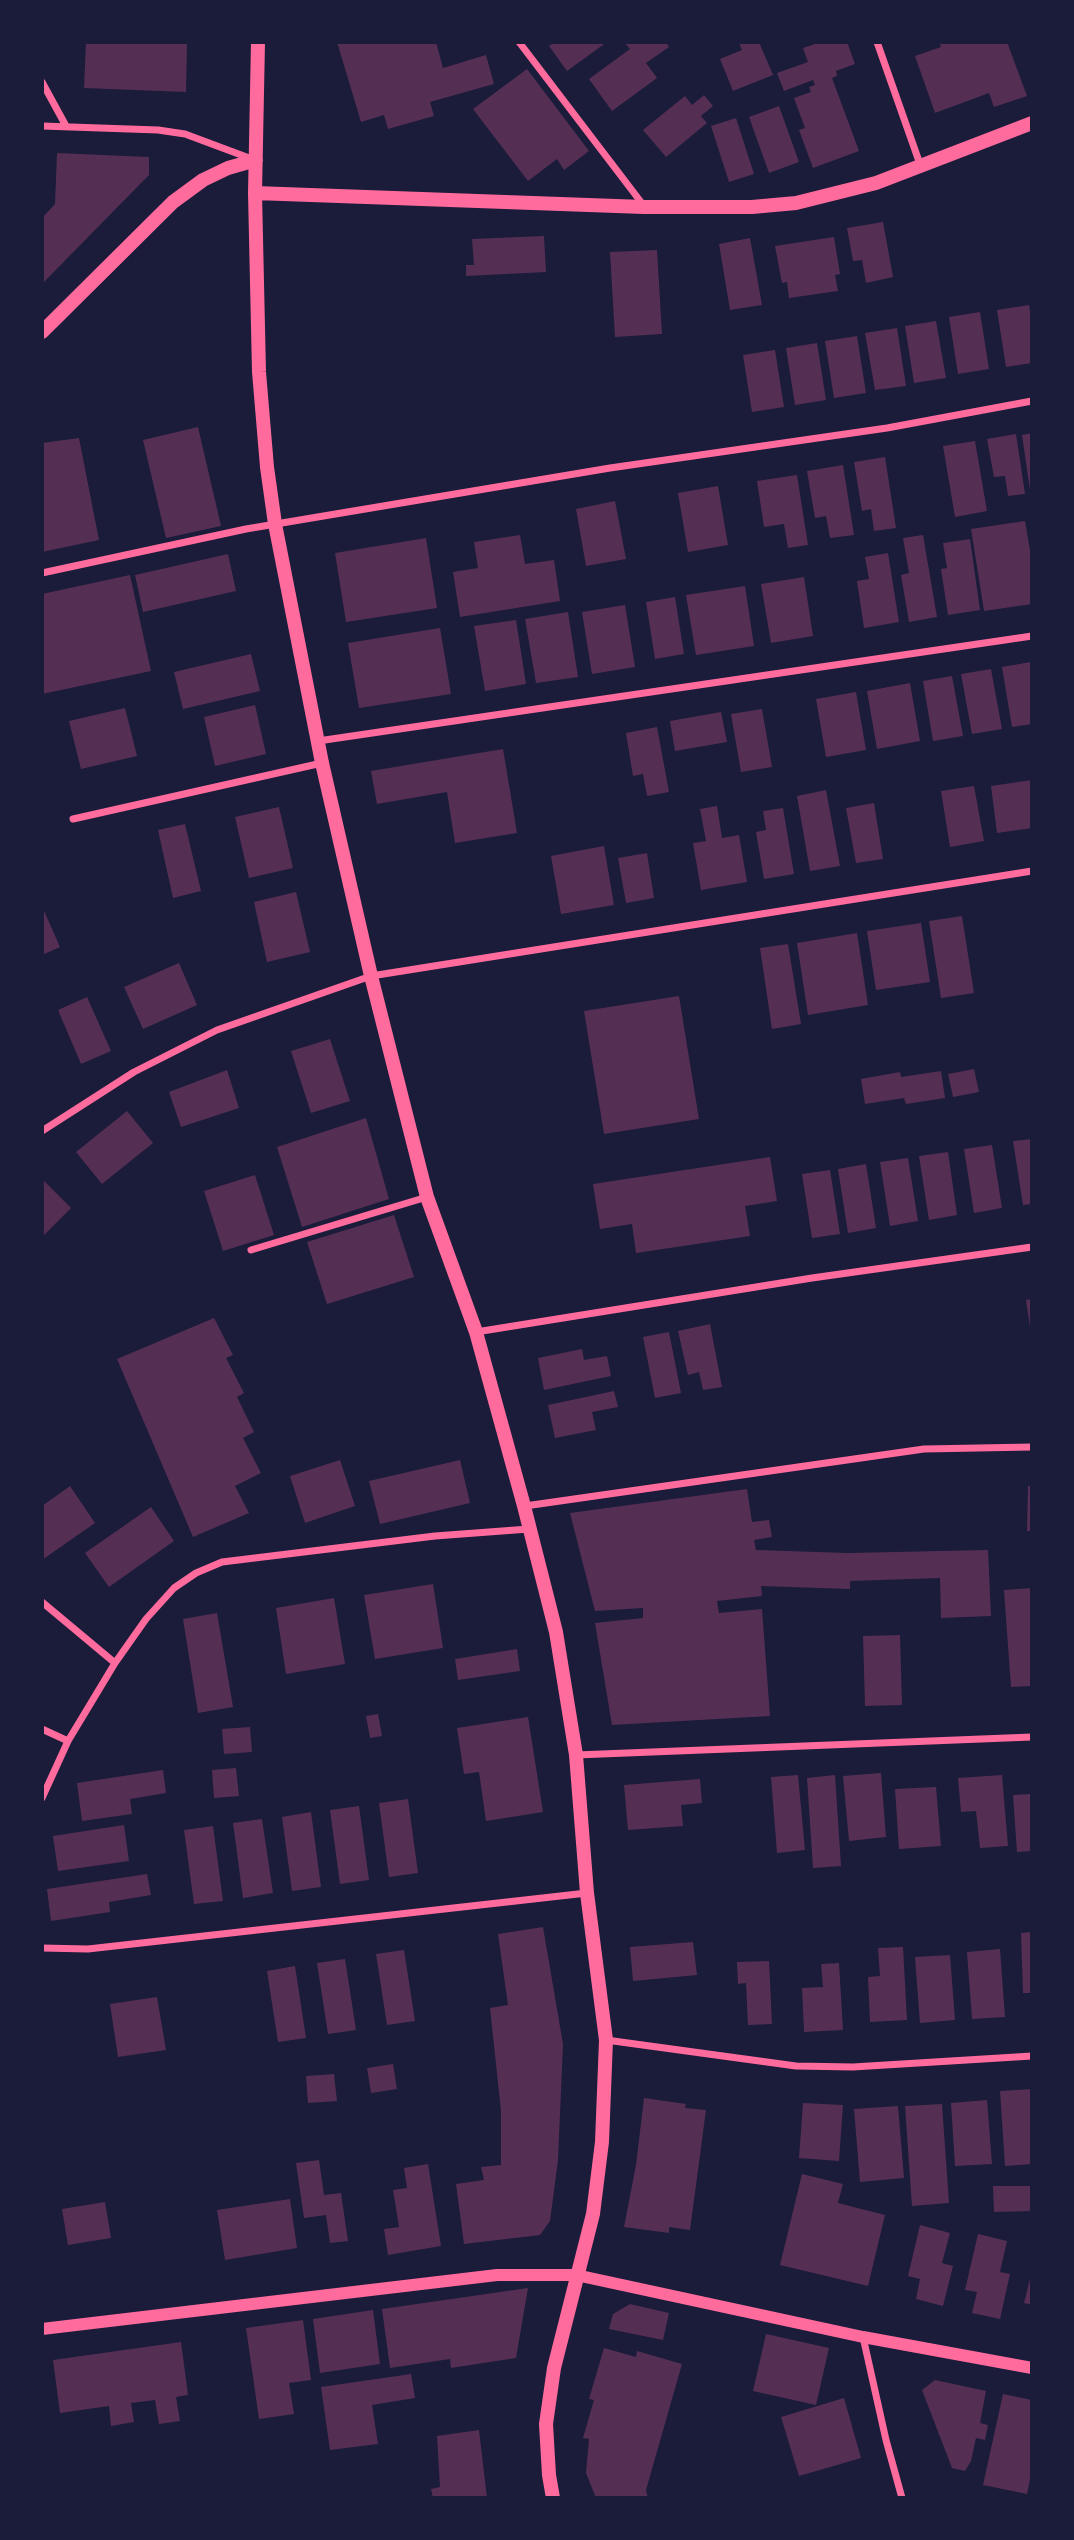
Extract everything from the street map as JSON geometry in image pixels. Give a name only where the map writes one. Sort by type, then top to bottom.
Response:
[{"type":"main road","points":[[258,42],[256,194],[259,372],[275,524],[317,741],[371,975],[427,1197],[476,1332],[524,1507],[556,1632],[576,1755],[587,1893],[606,2040],[602,2142],[593,2214],[554,2368],[546,2424],[553,2498]]},
{"type":"main road","points":[[256,194],[752,208],[835,195],[921,167],[1032,123]]},
{"type":"main road","points":[[42,332],[173,202],[203,180],[228,168],[256,160]]},
{"type":"street","points":[[519,42],[644,206]]},
{"type":"street","points":[[877,42],[921,167]]},
{"type":"street","points":[[42,82],[66,126]]},
{"type":"street","points":[[42,126],[158,130],[186,134],[256,160]]},
{"type":"street","points":[[42,573],[275,524],[597,470],[887,428],[1032,401]]},
{"type":"street","points":[[317,741],[1032,636]]},
{"type":"street","points":[[72,819],[322,763]]},
{"type":"street","points":[[42,1131],[134,1072],[217,1030],[371,975],[1032,871]]},
{"type":"street","points":[[251,1250],[427,1197]]},
{"type":"street","points":[[476,1332],[1032,1247]]},
{"type":"street","points":[[524,1507],[924,1449],[1032,1447]]},
{"type":"street","points":[[42,1798],[68,1741],[115,1663],[146,1619],[174,1588],[196,1573],[222,1562],[435,1536],[529,1529]]},
{"type":"street","points":[[42,1602],[115,1663]]},
{"type":"street","points":[[42,1729],[68,1741]]},
{"type":"street","points":[[576,1755],[1032,1737]]},
{"type":"street","points":[[42,1948],[88,1949],[587,1893]]},
{"type":"street","points":[[606,2040],[712,2057],[796,2066],[853,2067],[1032,2056]]},
{"type":"street","points":[[42,2329],[497,2275],[576,2275],[863,2337],[1032,2368]]},
{"type":"street","points":[[863,2337],[902,2498]]},
{"type":"building","points":[[86,42],[187,42],[186,92],[84,88]]},
{"type":"building","points":[[337,42],[436,42],[443,68],[486,55],[494,84],[430,102],[434,116],[388,129],[384,115],[361,122]]},
{"type":"building","points":[[555,42],[607,42],[567,71],[549,46]]},
{"type":"building","points":[[624,42],[666,42],[669,47],[646,63],[657,78],[612,111],[589,79],[630,49]]},
{"type":"building","points":[[759,42],[773,75],[733,91],[720,59],[742,50],[739,43]]},
{"type":"building","points":[[821,42],[847,42],[855,64],[836,71],[837,76],[832,78],[859,151],[813,168],[799,130],[805,128],[794,98],[811,92],[809,87],[815,85],[813,80],[784,91],[777,73],[808,62],[803,48]]},
{"type":"building","points":[[939,42],[1007,42],[1027,96],[994,107],[989,93],[935,113],[915,56],[941,47]]},
{"type":"building","points":[[527,69],[589,151],[564,170],[557,159],[528,181],[473,109]]},
{"type":"building","points":[[704,95],[713,106],[701,116],[707,123],[666,157],[643,130],[685,96],[692,105]]},
{"type":"building","points":[[779,106],[799,162],[769,173],[749,117]]},
{"type":"building","points":[[736,118],[754,174],[729,182],[711,126]]},
{"type":"building","points":[[57,153],[149,157],[149,175],[42,284],[42,218],[55,204]]},
{"type":"building","points":[[883,222],[893,277],[866,283],[862,260],[853,261],[847,228]]},
{"type":"building","points":[[544,236],[546,272],[466,276],[466,265],[474,265],[472,239]]},
{"type":"building","points":[[834,237],[840,274],[835,275],[838,291],[789,298],[787,282],[782,283],[775,246]]},
{"type":"building","points":[[750,238],[762,305],[730,310],[719,244]]},
{"type":"building","points":[[657,250],[662,334],[615,337],[610,252]]},
{"type":"building","points":[[1029,305],[1032,363],[1006,367],[997,310]]},
{"type":"building","points":[[980,312],[989,369],[958,374],[949,317]]},
{"type":"building","points":[[936,321],[946,378],[914,383],[905,326]]},
{"type":"building","points":[[897,328],[906,386],[875,390],[865,333]]},
{"type":"building","points":[[857,336],[866,393],[834,398],[825,341]]},
{"type":"building","points":[[817,343],[826,400],[795,405],[786,348]]},
{"type":"building","points":[[775,350],[784,407],[752,412],[743,355]]},
{"type":"building","points":[[198,427],[221,526],[166,538],[143,440]]},
{"type":"building","points":[[1032,433],[1032,490],[1030,490],[1022,435]]},
{"type":"building","points":[[1016,434],[1025,494],[1008,496],[1005,476],[994,477],[987,439]]},
{"type":"building","points":[[79,438],[99,540],[42,552],[42,443]]},
{"type":"building","points":[[975,441],[987,511],[955,517],[943,446]]},
{"type":"building","points":[[885,457],[896,528],[874,531],[871,509],[862,511],[854,462]]},
{"type":"building","points":[[843,465],[854,535],[830,538],[826,516],[815,518],[807,471]]},
{"type":"building","points":[[797,475],[808,545],[788,548],[784,524],[764,527],[757,481]]},
{"type":"building","points":[[718,486],[728,545],[688,552],[678,493]]},
{"type":"building","points":[[615,501],[626,559],[586,566],[576,509]]},
{"type":"building","points":[[1025,521],[1032,562],[1032,604],[984,611],[971,529]]},
{"type":"building","points":[[520,535],[525,564],[554,560],[560,601],[460,617],[453,572],[478,568],[474,542]]},
{"type":"building","points":[[923,535],[937,617],[909,622],[901,575],[909,573],[903,538]]},
{"type":"building","points":[[426,538],[437,608],[346,622],[335,553]]},
{"type":"building","points":[[970,539],[980,610],[948,615],[941,569],[947,568],[943,543]]},
{"type":"building","points":[[888,553],[899,622],[864,628],[857,581],[869,579],[865,557]]},
{"type":"building","points":[[228,554],[236,591],[143,612],[135,575]]},
{"type":"building","points":[[130,575],[151,671],[42,694],[42,594]]},
{"type":"building","points":[[804,577],[813,636],[771,643],[761,584]]},
{"type":"building","points":[[745,586],[754,646],[696,655],[686,595]]},
{"type":"building","points":[[675,597],[684,654],[655,659],[646,602]]},
{"type":"building","points":[[625,605],[635,667],[592,674],[582,612]]},
{"type":"building","points":[[568,612],[578,677],[536,683],[525,619]]},
{"type":"building","points":[[516,620],[526,684],[485,691],[474,626]]},
{"type":"building","points":[[440,628],[451,694],[359,708],[348,643]]},
{"type":"building","points":[[251,654],[260,691],[183,709],[174,672]]},
{"type":"building","points":[[1031,662],[1032,724],[1012,727],[1002,667]]},
{"type":"building","points":[[991,669],[1002,729],[972,734],[961,674]]},
{"type":"building","points":[[952,676],[963,736],[933,741],[923,681]]},
{"type":"building","points":[[910,683],[920,741],[877,749],[867,691]]},
{"type":"building","points":[[856,692],[866,750],[826,757],[816,699]]},
{"type":"building","points":[[255,705],[266,754],[215,766],[204,717]]},
{"type":"building","points":[[125,708],[137,756],[81,769],[69,721]]},
{"type":"building","points":[[762,709],[772,767],[741,772],[731,714]]},
{"type":"building","points":[[721,712],[727,742],[675,751],[670,721]]},
{"type":"building","points":[[657,727],[669,792],[647,796],[643,774],[633,776],[626,733]]},
{"type":"building","points":[[503,749],[517,833],[455,843],[447,792],[377,804],[371,771]]},
{"type":"building","points":[[1032,780],[1032,828],[997,833],[991,786]]},
{"type":"building","points":[[974,786],[984,841],[950,847],[941,791]]},
{"type":"building","points":[[826,790],[840,866],[810,871],[797,796]]},
{"type":"building","points":[[874,803],[883,859],[856,863],[846,808]]},
{"type":"building","points":[[717,806],[722,838],[739,835],[747,882],[701,890],[693,843],[706,841],[700,809]]},
{"type":"building","points":[[279,807],[293,868],[249,878],[235,817]]},
{"type":"building","points":[[783,808],[794,874],[764,879],[756,832],[766,830],[763,811]]},
{"type":"building","points":[[185,824],[201,891],[173,898],[158,830]]},
{"type":"building","points":[[604,846],[614,905],[561,914],[551,856]]},
{"type":"building","points":[[647,853],[654,898],[626,903],[618,858]]},
{"type":"building","points":[[296,892],[310,952],[267,962],[254,902]]},
{"type":"building","points":[[42,906],[60,947],[42,955]]},
{"type":"building","points":[[962,916],[974,993],[941,998],[929,921]]},
{"type":"building","points":[[921,923],[930,982],[876,990],[867,931]]},
{"type":"building","points":[[857,933],[868,1005],[808,1015],[797,943]]},
{"type":"building","points":[[788,944],[801,1024],[772,1029],[760,948]]},
{"type":"building","points":[[179,963],[197,1005],[143,1029],[124,987]]},
{"type":"building","points":[[679,996],[699,1119],[604,1134],[584,1011]]},
{"type":"building","points":[[87,997],[111,1051],[81,1064],[58,1010]]},
{"type":"building","points":[[330,1039],[350,1101],[311,1113],[291,1051]]},
{"type":"building","points":[[974,1069],[979,1092],[953,1097],[948,1074]]},
{"type":"building","points":[[227,1070],[239,1108],[181,1127],[169,1092]]},
{"type":"building","points":[[941,1071],[945,1098],[906,1104],[904,1098],[865,1104],[861,1079],[900,1072],[901,1077]]},
{"type":"building","points":[[127,1111],[153,1143],[102,1184],[76,1152]]},
{"type":"building","points":[[366,1118],[389,1199],[302,1227],[277,1147]]},
{"type":"building","points":[[1032,1139],[1032,1204],[1023,1205],[1013,1141]]},
{"type":"building","points":[[992,1145],[1002,1208],[974,1213],[964,1149]]},
{"type":"building","points":[[948,1152],[957,1215],[929,1220],[919,1156]]},
{"type":"building","points":[[770,1157],[777,1201],[745,1206],[750,1236],[636,1253],[632,1224],[600,1229],[593,1184]]},
{"type":"building","points":[[908,1158],[918,1221],[890,1226],[880,1162]]},
{"type":"building","points":[[866,1164],[876,1228],[848,1233],[838,1169]]},
{"type":"building","points":[[830,1170],[840,1234],[812,1238],[802,1174]]},
{"type":"building","points":[[255,1175],[274,1235],[223,1251],[204,1191]]},
{"type":"building","points":[[42,1179],[71,1208],[42,1237]]},
{"type":"building","points":[[394,1215],[414,1277],[327,1304],[307,1242]]},
{"type":"building","points":[[1032,1299],[1032,1327],[1030,1327],[1026,1300]]},
{"type":"building","points":[[214,1318],[233,1355],[226,1358],[244,1393],[237,1397],[254,1432],[243,1438],[261,1473],[235,1486],[249,1513],[193,1537],[117,1359]]},
{"type":"building","points":[[710,1324],[722,1387],[703,1390],[699,1372],[688,1375],[678,1331]]},
{"type":"building","points":[[669,1332],[681,1393],[655,1398],[643,1337]]},
{"type":"building","points":[[582,1349],[584,1360],[607,1356],[611,1376],[544,1390],[538,1358]]},
{"type":"building","points":[[614,1391],[618,1407],[592,1412],[596,1430],[555,1438],[548,1405]]},
{"type":"building","points":[[340,1460],[355,1506],[305,1523],[290,1476]]},
{"type":"building","points":[[460,1460],[470,1503],[380,1524],[369,1481]]},
{"type":"building","points":[[70,1486],[95,1523],[42,1560],[42,1506]]},
{"type":"building","points":[[1028,1486],[1032,1486],[1032,1531],[1027,1531]]},
{"type":"building","points":[[747,1489],[752,1522],[769,1520],[772,1537],[754,1540],[756,1550],[848,1553],[988,1550],[991,1616],[941,1618],[940,1578],[850,1581],[850,1589],[761,1586],[762,1596],[717,1601],[719,1613],[762,1609],[770,1716],[612,1725],[595,1623],[643,1618],[643,1608],[595,1611],[570,1513]]},
{"type":"building","points":[[151,1507],[174,1541],[109,1587],[85,1553]]},
{"type":"building","points":[[433,1584],[443,1648],[375,1659],[364,1595]]},
{"type":"building","points":[[1032,1588],[1032,1686],[1011,1687],[1004,1590]]},
{"type":"building","points":[[334,1598],[345,1664],[286,1674],[276,1608]]},
{"type":"building","points":[[217,1613],[233,1707],[198,1713],[183,1619]]},
{"type":"building","points":[[900,1635],[902,1705],[865,1706],[863,1636]]},
{"type":"building","points":[[517,1649],[520,1671],[458,1680],[455,1659]]},
{"type":"building","points":[[378,1714],[382,1736],[370,1738],[366,1716]]},
{"type":"building","points":[[528,1717],[543,1812],[486,1821],[479,1772],[464,1774],[457,1728]]},
{"type":"building","points":[[250,1727],[252,1752],[224,1754],[222,1729]]},
{"type":"building","points":[[236,1768],[239,1796],[214,1798],[212,1770]]},
{"type":"building","points":[[163,1770],[166,1793],[130,1799],[132,1814],[82,1821],[77,1783]]},
{"type":"building","points":[[881,1773],[886,1837],[849,1841],[843,1776]]},
{"type":"building","points":[[798,1775],[805,1850],[777,1853],[771,1777]]},
{"type":"building","points":[[835,1775],[841,1866],[813,1868],[807,1778]]},
{"type":"building","points":[[1002,1775],[1008,1846],[980,1848],[976,1811],[961,1812],[958,1778]]},
{"type":"building","points":[[700,1779],[702,1803],[681,1805],[683,1826],[628,1830],[624,1785]]},
{"type":"building","points":[[936,1787],[941,1846],[899,1849],[895,1789]]},
{"type":"building","points":[[1032,1794],[1032,1851],[1017,1852],[1013,1795]]},
{"type":"building","points":[[408,1799],[418,1873],[389,1877],[379,1803]]},
{"type":"building","points":[[359,1806],[369,1880],[340,1884],[330,1810]]},
{"type":"building","points":[[311,1812],[321,1887],[292,1891],[282,1817]]},
{"type":"building","points":[[262,1819],[273,1893],[243,1898],[233,1823]]},
{"type":"building","points":[[124,1825],[129,1861],[58,1871],[53,1836]]},
{"type":"building","points":[[213,1826],[223,1901],[194,1904],[184,1830]]},
{"type":"building","points":[[147,1874],[151,1895],[109,1902],[110,1912],[51,1921],[47,1889]]},
{"type":"building","points":[[543,1927],[563,2044],[558,2160],[550,2221],[540,2235],[464,2244],[456,2184],[484,2180],[481,2167],[501,2165],[501,2111],[490,2008],[508,2005],[498,1934]]},
{"type":"building","points":[[1032,1932],[1032,1993],[1023,1993],[1021,1933]]},
{"type":"building","points":[[693,1942],[697,1975],[633,1981],[630,1947]]},
{"type":"building","points":[[903,1947],[907,2020],[870,2022],[868,1977],[880,1976],[878,1948]]},
{"type":"building","points":[[1000,1949],[1005,2017],[972,2019],[967,1952]]},
{"type":"building","points":[[404,1950],[415,2021],[387,2025],[376,1954]]},
{"type":"building","points":[[950,1955],[955,2020],[920,2023],[915,1957]]},
{"type":"building","points":[[345,1959],[356,2030],[328,2034],[317,1963]]},
{"type":"building","points":[[769,1961],[772,2024],[748,2025],[746,1983],[738,1984],[737,1962]]},
{"type":"building","points":[[839,1963],[843,2030],[804,2032],[802,1988],[823,1987],[821,1964]]},
{"type":"building","points":[[295,1966],[306,2038],[278,2042],[267,1971]]},
{"type":"building","points":[[157,1997],[166,2050],[118,2057],[110,2004]]},
{"type":"building","points":[[393,2064],[397,2089],[371,2093],[367,2068]]},
{"type":"building","points":[[334,2074],[337,2101],[308,2103],[306,2076]]},
{"type":"building","points":[[1032,2089],[1032,2164],[1005,2166],[1000,2091]]},
{"type":"building","points":[[644,2098],[706,2110],[690,2230],[669,2227],[669,2233],[624,2227],[636,2165]]},
{"type":"building","points":[[987,2100],[992,2164],[955,2166],[951,2103]]},
{"type":"building","points":[[803,2103],[843,2105],[839,2161],[799,2158]]},
{"type":"building","points":[[942,2104],[949,2203],[912,2206],[905,2106]]},
{"type":"building","points":[[898,2106],[904,2178],[860,2182],[854,2109]]},
{"type":"building","points":[[319,2160],[324,2195],[341,2193],[348,2241],[330,2243],[326,2215],[304,2218],[296,2163]]},
{"type":"building","points":[[428,2164],[441,2246],[388,2255],[384,2229],[399,2227],[393,2190],[407,2188],[404,2168]]},
{"type":"building","points":[[802,2174],[843,2184],[838,2203],[885,2215],[868,2286],[780,2265]]},
{"type":"building","points":[[993,2186],[1032,2186],[1032,2211],[994,2212]]},
{"type":"building","points":[[290,2199],[297,2248],[225,2260],[217,2210]]},
{"type":"building","points":[[105,2202],[111,2238],[68,2245],[62,2209]]},
{"type":"building","points":[[920,2225],[950,2233],[942,2263],[953,2266],[943,2306],[916,2299],[920,2279],[908,2276]]},
{"type":"building","points":[[978,2234],[1007,2241],[1000,2272],[1010,2274],[1000,2319],[972,2313],[977,2292],[965,2290]]},
{"type":"building","points":[[1032,2275],[1032,2305],[1024,2303]]},
{"type":"building","points":[[528,2288],[516,2358],[451,2368],[450,2359],[390,2368],[382,2309]]},
{"type":"building","points":[[630,2304],[669,2313],[663,2340],[609,2329],[613,2314]]},
{"type":"building","points":[[373,2310],[380,2364],[320,2373],[313,2319]]},
{"type":"building","points":[[303,2320],[311,2380],[289,2383],[294,2414],[259,2419],[246,2328]]},
{"type":"building","points":[[766,2334],[829,2348],[816,2405],[753,2391]]},
{"type":"building","points":[[181,2342],[188,2395],[176,2397],[180,2421],[159,2424],[155,2400],[131,2403],[134,2422],[111,2426],[109,2406],[60,2413],[53,2360]]},
{"type":"building","points":[[604,2348],[636,2357],[637,2351],[682,2364],[646,2490],[648,2498],[596,2498],[586,2473],[589,2439],[583,2438],[594,2400],[589,2399]]},
{"type":"building","points":[[411,2374],[415,2398],[372,2405],[378,2444],[330,2450],[321,2387]]},
{"type":"building","points":[[935,2380],[986,2391],[980,2423],[988,2425],[985,2440],[976,2438],[971,2461],[965,2471],[952,2468],[922,2390]]},
{"type":"building","points":[[1003,2394],[1032,2400],[1032,2470],[1027,2494],[983,2485]]},
{"type":"building","points":[[844,2398],[861,2458],[799,2476],[781,2417]]},
{"type":"building","points":[[479,2430],[487,2498],[433,2498],[431,2489],[440,2487],[437,2436]]}]
